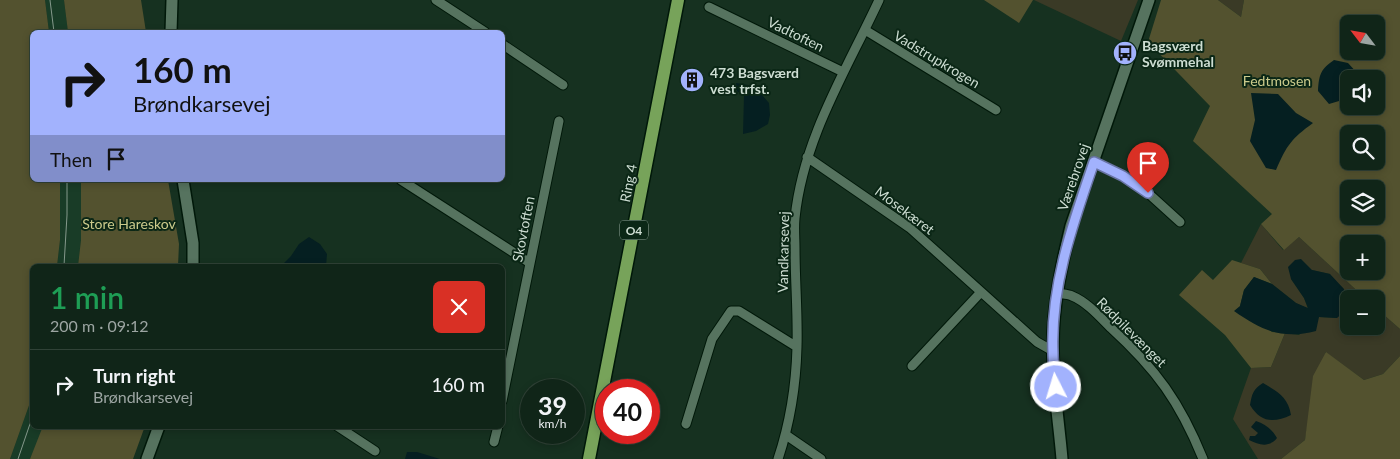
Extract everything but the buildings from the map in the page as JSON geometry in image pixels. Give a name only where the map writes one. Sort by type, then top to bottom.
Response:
[{"type":"main road","name":"Ring 4","points":[[589,459],[678,0]]},
{"type":"street","points":[[171,30],[172,0]]},
{"type":"street","points":[[436,0],[482,30]]},
{"type":"street","name":"Vandkarsevej","points":[[778,459],[786,435],[797,347],[794,219],[807,157],[816,130],[879,0]]},
{"type":"street","name":"Værebrovej","points":[[1062,459],[1052,351],[1057,293],[1071,226],[1149,0]]},
{"type":"street","name":"Vadtoften","points":[[709,7],[844,72]]},
{"type":"street","name":"Vadstrupkrogen","points":[[865,30],[996,110]]},
{"type":"street","points":[[505,46],[563,85]]},
{"type":"street","name":"Skovtoften","points":[[505,386],[559,121]]},
{"type":"street","name":"Mosekæret","points":[[807,157],[910,228],[1036,342],[1052,351]]},
{"type":"street","points":[[1094,162],[1123,176],[1148,193],[1180,222]]},
{"type":"street","points":[[183,182],[193,243],[193,264]]},
{"type":"street","points":[[404,182],[530,263]]},
{"type":"street","points":[[912,366],[982,292]]},
{"type":"street","name":"Rødpilevænget","points":[[1057,293],[1073,296],[1088,307],[1135,350],[1162,382],[1182,412],[1203,459]]},
{"type":"street","points":[[686,424],[712,339],[731,311],[739,311],[797,347]]},
{"type":"street","points":[[147,459],[158,429]]},
{"type":"street","points":[[342,429],[375,451]]},
{"type":"street","points":[[494,442],[497,429]]},
{"type":"street","points":[[786,435],[821,459]]},
{"type":"shaded area","points":[[45,0],[64,0],[68,30],[49,30]]},
{"type":"shaded area","points":[[1034,0],[1138,0],[1121,41]]},
{"type":"shaded area","points":[[1218,0],[1244,0],[1241,17]]},
{"type":"shaded area","points":[[60,182],[81,182],[81,240],[78,264],[57,264],[60,240]]},
{"type":"shaded area","points":[[1261,224],[1283,250],[1299,237],[1340,275],[1340,280],[1345,280],[1356,290],[1340,290],[1340,335],[1385,335],[1385,316],[1400,329],[1400,356],[1383,374],[1364,380],[1325,352],[1400,459],[1309,455],[1308,422],[1305,440],[1281,459],[1258,459],[1233,419],[1251,368],[1271,367],[1285,333],[1299,335],[1319,317],[1337,318],[1330,274],[1312,270],[1291,279],[1304,298],[1308,309],[1296,303],[1272,284],[1260,269],[1241,263]]},
{"type":"shaded area","points":[[30,403],[30,429],[42,429],[42,431],[30,459],[10,459]]},
{"type":"green space","name":"Store Hareskov","points":[[0,0],[45,0],[49,30],[30,30],[30,182],[60,182],[60,240],[57,264],[30,264],[30,403],[10,459],[0,459]]},
{"type":"green space","points":[[64,0],[141,0],[146,30],[68,30]]},
{"type":"green space","points":[[984,0],[1033,0],[1019,23]]},
{"type":"green space","name":"Fedtmosen","points":[[1161,0],[1218,0],[1241,17],[1244,0],[1400,0],[1400,329],[1385,316],[1385,290],[1356,290],[1345,280],[1385,280],[1385,235],[1340,235],[1340,275],[1299,237],[1284,250],[1261,224],[1272,214],[1193,141],[1210,106],[1148,42]]},
{"type":"green space","name":"Store Hareskov","points":[[81,182],[168,182],[179,244],[178,264],[78,264],[81,240]]},
{"type":"green space","points":[[1232,260],[1260,269],[1272,284],[1254,277],[1244,290],[1240,306],[1272,332],[1285,333],[1271,367],[1251,368],[1225,335],[1179,295],[1202,270],[1213,280]]},
{"type":"green space","points":[[1326,352],[1364,380],[1383,374],[1400,356],[1400,459],[1281,459],[1305,440],[1313,376]]},
{"type":"green space","points":[[42,429],[144,429],[133,459],[30,459]]},
{"type":"water","points":[[1334,60],[1348,63],[1354,70],[1340,70],[1340,101],[1329,104],[1318,91],[1320,76],[1326,66]]},
{"type":"water","points":[[736,83],[754,86],[769,103],[770,115],[768,124],[756,131],[743,134],[744,96],[737,91]]},
{"type":"water","points":[[1251,93],[1278,94],[1296,113],[1313,123],[1290,143],[1276,170],[1266,168],[1250,141],[1255,120]]},
{"type":"water","points":[[309,237],[320,244],[327,254],[326,264],[283,264],[299,244]]},
{"type":"water","points":[[1301,259],[1312,270],[1330,274],[1344,289],[1340,290],[1340,315],[1337,318],[1319,317],[1316,331],[1304,334],[1282,334],[1263,328],[1234,311],[1240,306],[1244,290],[1254,277],[1272,284],[1296,303],[1308,308],[1304,298],[1291,279],[1288,267],[1295,260]]},
{"type":"water","points":[[1263,383],[1278,392],[1285,399],[1291,415],[1268,420],[1254,411],[1250,405],[1252,395],[1257,387]]},
{"type":"water","points":[[1256,421],[1268,427],[1277,438],[1271,443],[1264,445],[1249,440],[1250,436],[1255,436],[1258,433],[1251,427]]},
{"type":"water","points":[[407,452],[417,452],[440,459],[405,459]]},
{"type":"tram line","points":[[50,0],[54,30]]},
{"type":"tram line","points":[[64,264],[67,182]]},
{"type":"tram line","points":[[18,459],[30,424]]},
{"type":"place","name":"Bagsværd Svømmehal","points":[[1125,53]]},
{"type":"place","name":"473 Bagsværd vest trfst.","points":[[692,80]]},
{"type":"route","points":[[1056,387],[1052,351],[1057,293],[1071,226],[1094,162],[1123,176],[1148,193]]}]
